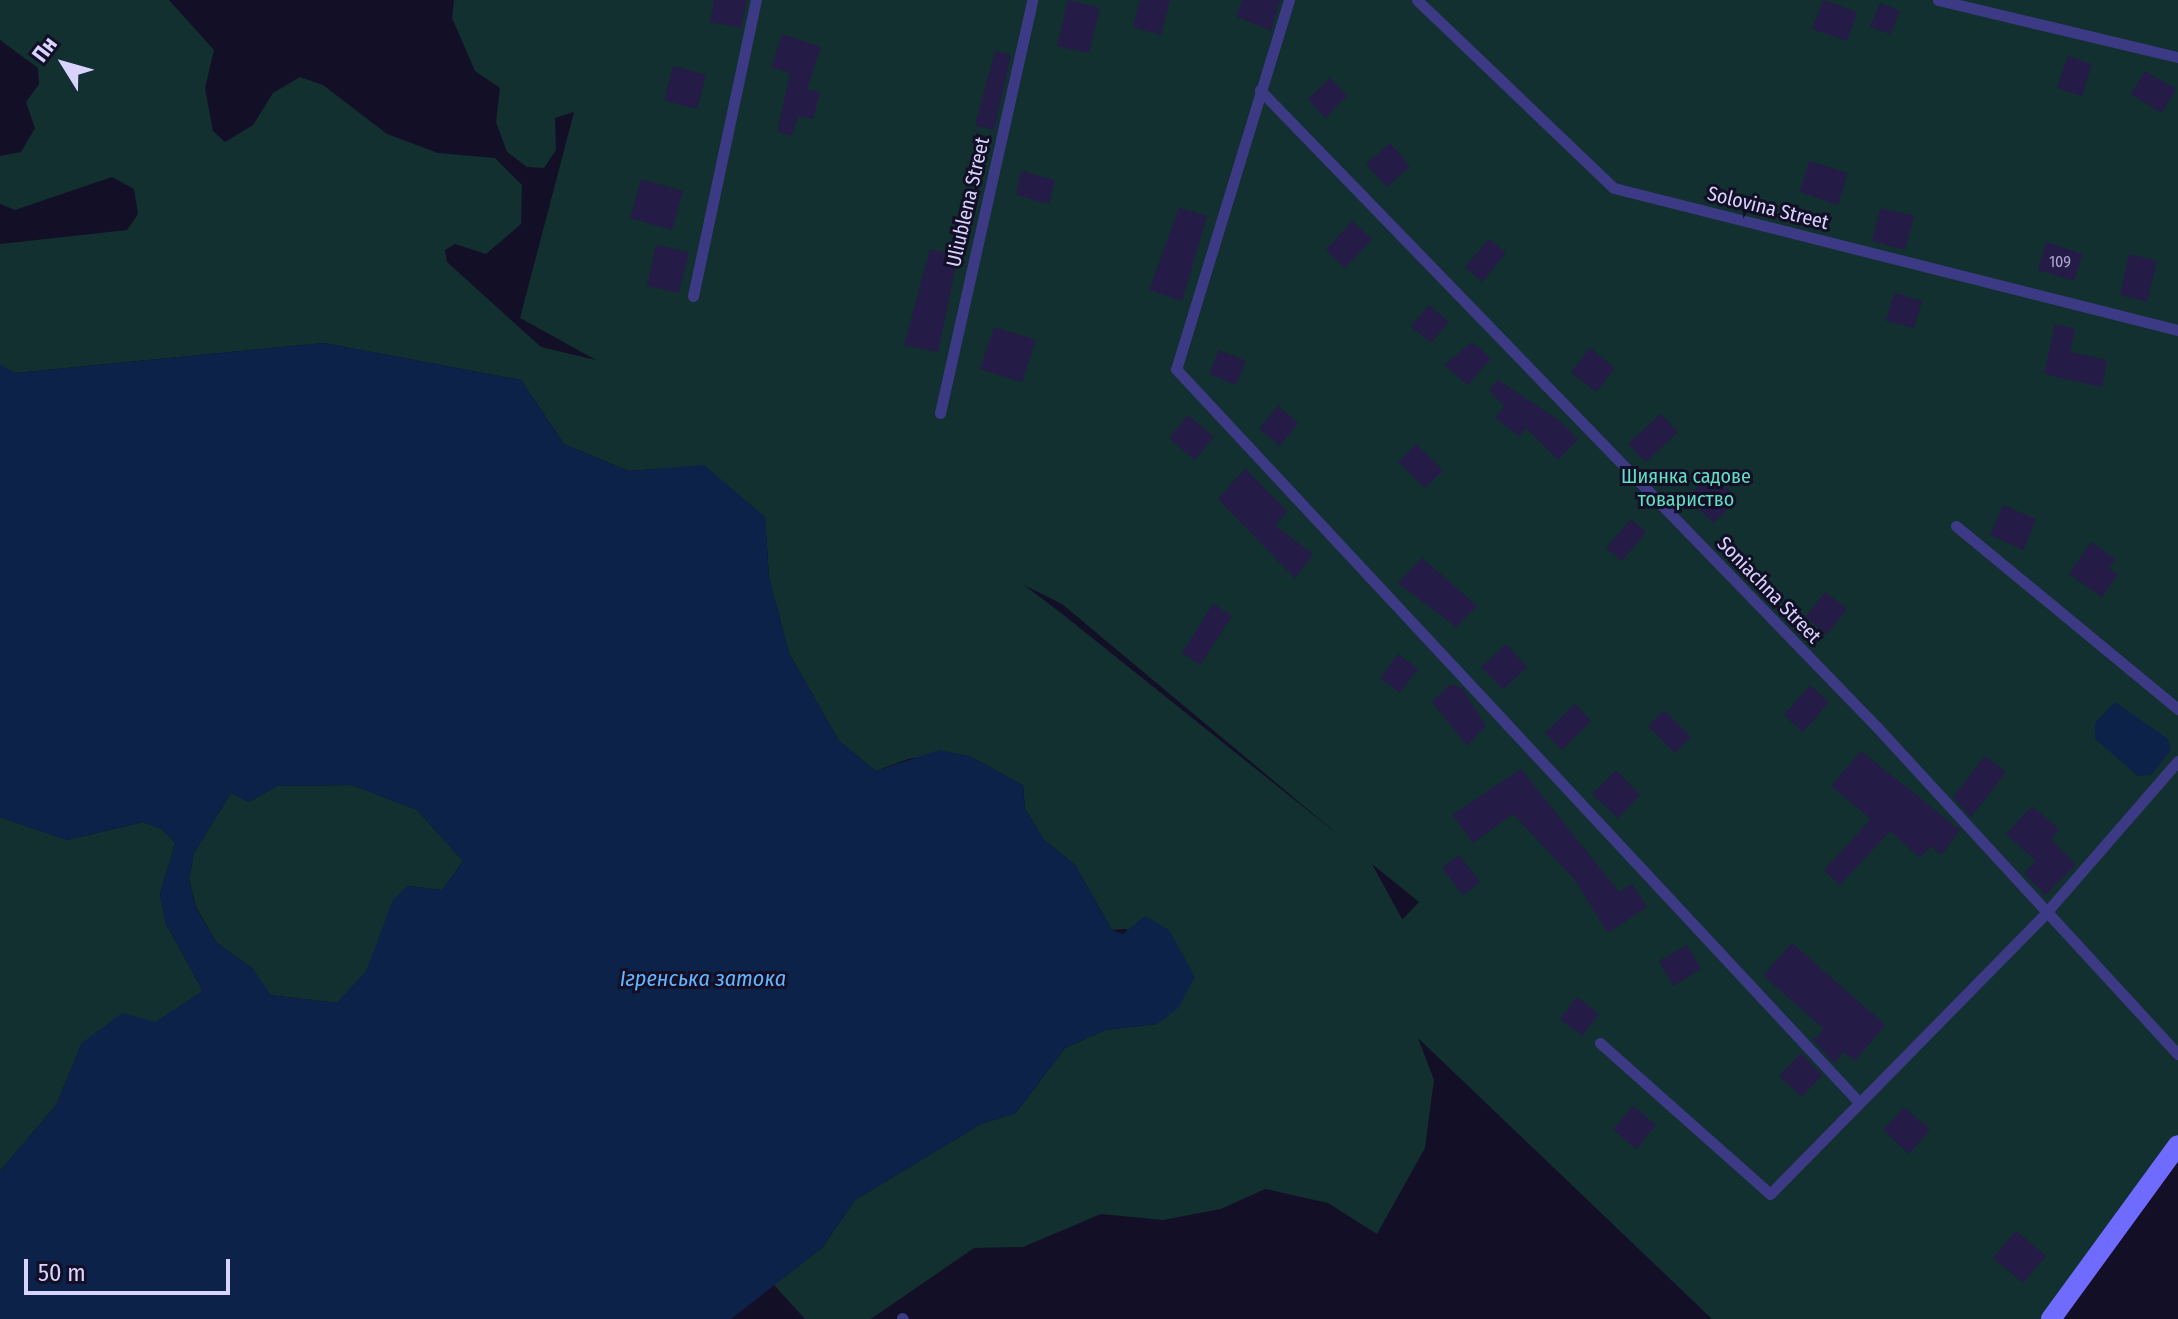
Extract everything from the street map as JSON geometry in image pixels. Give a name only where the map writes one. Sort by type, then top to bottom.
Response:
[{"type":"street","points":[[2052,1315],[2178,1145]]},
{"type":"lane","points":[[693,296],[756,0]]},
{"type":"lane","name":"Uliublena Street","points":[[940,413],[1032,0]]},
{"type":"lane","points":[[1289,0],[1176,369],[1857,1100]]},
{"type":"lane","name":"Solovina Street","points":[[1417,0],[1614,188],[2178,330]]},
{"type":"lane","points":[[1938,0],[2178,57]]},
{"type":"lane","name":"Soniachna Street","points":[[1260,90],[1876,726],[2044,915],[2178,1054]]},
{"type":"lane","points":[[1956,526],[2178,709]]},
{"type":"lane","points":[[1600,1043],[1770,1194],[1857,1100],[2044,915],[2178,761]]},
{"type":"green space","name":"Шиянка садове товариство","points":[[0,0],[169,0],[214,50],[205,88],[213,131],[225,142],[253,125],[273,93],[300,77],[323,85],[387,134],[438,153],[495,158],[522,185],[521,224],[486,254],[455,244],[445,250],[447,262],[541,347],[596,360],[520,318],[574,112],[555,118],[556,150],[544,168],[527,167],[507,152],[496,122],[500,88],[475,71],[452,18],[454,0],[2178,0],[2178,1141],[2061,1319],[1712,1319],[1418,1038],[1434,1080],[1425,1148],[1377,1234],[1328,1203],[1265,1189],[1221,1209],[1163,1220],[1101,1214],[1023,1247],[974,1248],[871,1319],[805,1319],[774,1285],[822,1248],[855,1200],[981,1124],[1016,1113],[1065,1048],[1105,1030],[1157,1024],[1127,929],[1112,930],[1075,865],[1044,840],[1025,809],[1023,785],[969,756],[911,758],[876,771],[839,741],[789,653],[769,577],[765,517],[704,466],[628,471],[564,444],[521,380],[324,343],[15,373],[0,365],[0,244],[127,230],[138,214],[134,189],[112,177],[15,210],[0,204],[0,156],[21,152],[35,128],[26,102],[39,84],[38,68],[0,40]],"holes":[[[1024,585],[1062,604],[1341,837],[1061,613]],[[1372,864],[1419,902],[1403,919],[1402,919]]]},
{"type":"green space","points":[[352,785],[417,810],[463,861],[442,890],[408,886],[366,972],[337,1003],[270,995],[252,968],[216,942],[196,907],[189,879],[194,853],[231,793],[249,802],[277,786]]},
{"type":"green space","points":[[0,817],[67,840],[143,822],[162,829],[175,843],[160,894],[166,924],[203,991],[155,1023],[82,1043],[56,1105],[0,1171]]},
{"type":"water","name":"Ігренська затока","points":[[324,343],[521,380],[564,444],[628,471],[704,465],[765,517],[769,577],[789,653],[839,741],[876,771],[939,750],[969,756],[1023,785],[1025,809],[1044,840],[1075,865],[1112,930],[1123,934],[1145,916],[1169,930],[1195,977],[1178,1008],[1157,1024],[1105,1030],[1065,1048],[1016,1113],[981,1124],[855,1200],[822,1248],[731,1319],[0,1319],[0,1171],[56,1105],[82,1043],[122,1013],[155,1022],[203,991],[166,924],[160,894],[175,843],[162,829],[143,822],[67,840],[0,817],[0,365],[16,373]],"holes":[[[352,785],[417,810],[463,861],[442,890],[408,886],[393,900],[366,971],[337,1003],[271,995],[252,968],[216,942],[196,908],[189,879],[194,853],[231,793],[249,802],[277,786]]]},
{"type":"water","points":[[2115,702],[2168,739],[2171,750],[2151,775],[2138,776],[2095,739],[2095,723]]},
{"type":"building","points":[[714,0],[747,0],[741,28],[710,22]]},
{"type":"building","points":[[1068,0],[1100,8],[1089,53],[1057,46]]},
{"type":"building","points":[[1140,0],[1170,0],[1161,35],[1133,27]]},
{"type":"building","points":[[1242,0],[1280,0],[1271,31],[1236,16]]},
{"type":"building","points":[[1823,0],[1857,12],[1847,41],[1812,29]]},
{"type":"building","points":[[1880,3],[1900,11],[1890,34],[1870,27]]},
{"type":"building","points":[[782,34],[821,47],[807,89],[820,92],[813,119],[798,116],[792,136],[777,132],[790,73],[771,67]]},
{"type":"building","points":[[995,51],[1011,55],[994,130],[975,125]]},
{"type":"building","points":[[2068,56],[2092,64],[2082,96],[2057,88]]},
{"type":"building","points":[[673,66],[706,75],[697,109],[664,100]]},
{"type":"building","points":[[2145,71],[2176,89],[2162,113],[2131,94]]},
{"type":"building","points":[[1330,78],[1347,96],[1325,118],[1308,99]]},
{"type":"building","points":[[1390,143],[1410,166],[1387,187],[1366,164]]},
{"type":"building","points":[[1809,161],[1848,173],[1838,205],[1800,192]]},
{"type":"building","points":[[1021,171],[1055,180],[1049,204],[1016,195]]},
{"type":"building","points":[[641,179],[683,191],[672,230],[630,218]]},
{"type":"building","points":[[1179,208],[1207,216],[1182,301],[1149,290]]},
{"type":"building","points":[[1880,208],[1914,216],[1905,250],[1872,241]]},
{"type":"building","points":[[1352,221],[1372,239],[1345,268],[1326,250]]},
{"type":"building","points":[[1489,239],[1506,253],[1482,282],[1465,267]]},
{"type":"building","points":[[2046,242],[2083,254],[2074,281],[2038,270]]},
{"type":"building","points":[[656,245],[689,252],[679,293],[647,286]]},
{"type":"building","points":[[930,249],[958,256],[938,352],[904,345]]},
{"type":"building","points":[[2129,254],[2157,261],[2147,302],[2120,295]]},
{"type":"building","points":[[1894,293],[1922,301],[1914,328],[1886,321]]},
{"type":"building","points":[[1429,305],[1449,322],[1431,343],[1411,326]]},
{"type":"building","points":[[2055,324],[2075,329],[2070,352],[2107,360],[2102,387],[2044,374]]},
{"type":"building","points":[[994,327],[1036,340],[1022,382],[980,369]]},
{"type":"building","points":[[1472,342],[1491,358],[1468,385],[1444,365]]},
{"type":"building","points":[[1590,348],[1615,368],[1596,392],[1571,372]]},
{"type":"building","points":[[1219,350],[1246,361],[1236,385],[1209,374]]},
{"type":"building","points":[[1498,380],[1560,421],[1578,439],[1558,460],[1526,428],[1519,436],[1495,418],[1504,406],[1489,390]]},
{"type":"building","points":[[1278,406],[1298,423],[1280,446],[1259,429]]},
{"type":"building","points":[[1661,414],[1678,432],[1646,462],[1628,444]]},
{"type":"building","points":[[1188,415],[1214,437],[1195,460],[1169,438]]},
{"type":"building","points":[[1416,444],[1443,470],[1425,488],[1398,462]]},
{"type":"building","points":[[1245,468],[1287,511],[1275,526],[1313,554],[1295,578],[1218,499]]},
{"type":"building","points":[[1711,474],[1737,498],[1714,523],[1687,498]]},
{"type":"building","points":[[2003,505],[2036,519],[2023,550],[1990,535]]},
{"type":"building","points":[[1631,519],[1646,532],[1622,561],[1606,548]]},
{"type":"building","points":[[2091,542],[2115,559],[2109,568],[2118,574],[2102,597],[2069,574]]},
{"type":"building","points":[[1422,558],[1477,606],[1456,627],[1398,583]]},
{"type":"building","points":[[1825,592],[1847,609],[1827,634],[1805,617]]},
{"type":"building","points":[[1213,604],[1232,616],[1200,665],[1182,653]]},
{"type":"building","points":[[1506,644],[1527,667],[1503,689],[1481,667]]},
{"type":"building","points":[[1398,654],[1418,669],[1400,693],[1380,678]]},
{"type":"building","points":[[1450,684],[1462,688],[1486,726],[1467,746],[1432,702]]},
{"type":"building","points":[[1810,685],[1829,702],[1803,732],[1784,715]]},
{"type":"building","points":[[1575,704],[1591,721],[1562,750],[1545,733]]},
{"type":"building","points":[[1664,710],[1691,737],[1675,753],[1648,726]]},
{"type":"building","points":[[1861,751],[1960,830],[1941,855],[1931,846],[1920,858],[1890,831],[1840,885],[1824,870],[1871,819],[1831,786]]},
{"type":"building","points":[[1985,756],[2006,772],[1971,817],[1953,797]]},
{"type":"building","points":[[1521,769],[1619,892],[1632,884],[1647,907],[1608,933],[1574,879],[1513,814],[1473,843],[1452,815]]},
{"type":"building","points":[[1616,770],[1640,795],[1618,818],[1592,794]]},
{"type":"building","points":[[2032,806],[2059,829],[2051,839],[2076,865],[2045,895],[2024,873],[2036,861],[2006,834]]},
{"type":"building","points":[[1459,855],[1480,882],[1463,895],[1442,868]]},
{"type":"building","points":[[1792,943],[1885,1025],[1855,1061],[1844,1052],[1834,1063],[1813,1040],[1824,1029],[1763,975]]},
{"type":"building","points":[[1687,945],[1701,969],[1673,986],[1659,961]]},
{"type":"building","points":[[1577,997],[1599,1014],[1582,1036],[1560,1019]]},
{"type":"building","points":[[1801,1053],[1822,1075],[1802,1097],[1779,1076]]},
{"type":"building","points":[[1633,1106],[1656,1125],[1636,1149],[1613,1130]]},
{"type":"building","points":[[1904,1107],[1930,1130],[1909,1154],[1883,1130]]},
{"type":"building","points":[[2016,1231],[2046,1256],[2023,1283],[1993,1258]]}]
